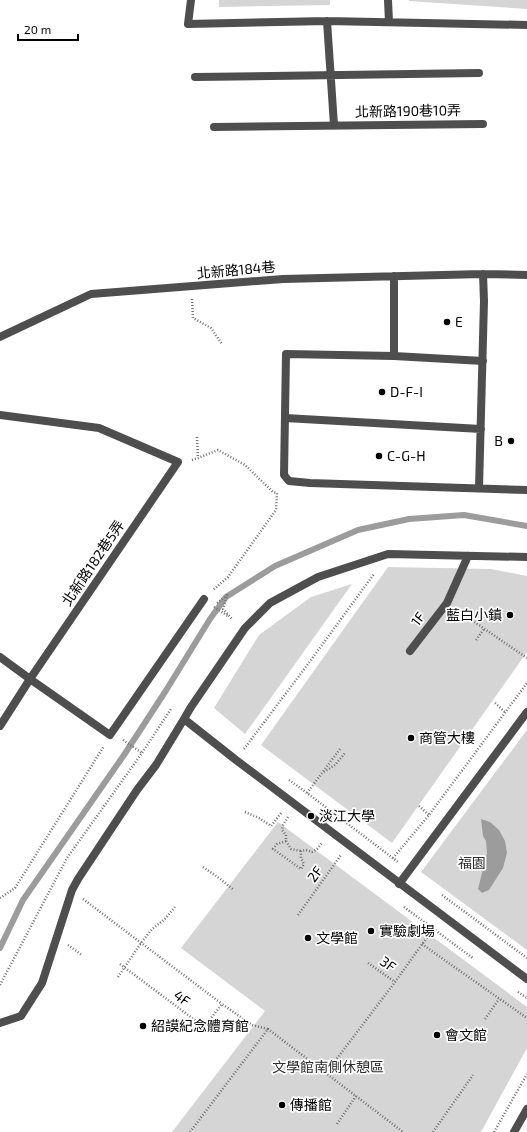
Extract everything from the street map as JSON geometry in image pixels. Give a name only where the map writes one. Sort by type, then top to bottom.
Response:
[{"type":"street","points":[[191,0],[188,24],[327,21],[527,25]]},
{"type":"street","points":[[388,0],[389,22]]},
{"type":"street","points":[[327,21],[334,125]]},
{"type":"street","points":[[195,77],[479,73]]},
{"type":"street","name":"北新路190巷10弄","points":[[214,127],[483,124]]},
{"type":"street","points":[[479,488],[483,361],[483,274]]},
{"type":"street","name":"北新路184巷","points":[[0,337],[91,294],[283,279],[483,274],[527,275]]},
{"type":"street","points":[[394,276],[394,356]]},
{"type":"street","points":[[483,361],[394,356],[286,354],[284,475],[289,481],[310,483],[527,490]]},
{"type":"street","points":[[0,415],[99,428],[178,462]]},
{"type":"street","points":[[285,418],[481,428]]},
{"type":"street","name":"北新路182巷5弄","points":[[0,726],[30,679],[178,462]]},
{"type":"street","points":[[0,1024],[20,1016],[42,983],[72,890],[78,879],[156,765],[184,719],[245,628],[270,603],[318,577],[388,554],[527,556]]},
{"type":"street","name":"1F","points":[[410,651],[447,603],[468,556]]},
{"type":"street","points":[[0,657],[110,735],[204,599]]},
{"type":"street","points":[[399,884],[527,712]]},
{"type":"street","points":[[184,719],[296,806],[527,979]]},
{"type":"street","points":[[514,1132],[527,1109]]},
{"type":"path","points":[[192,286],[192,318],[211,328],[222,344]]},
{"type":"path","points":[[197,437],[198,458]]},
{"type":"path","points":[[178,462],[198,458],[218,450],[245,465],[273,492],[277,493],[276,510],[228,577],[204,599],[216,604],[227,595],[223,609],[232,619],[211,605]]},
{"type":"path","points":[[236,760],[374,574]]},
{"type":"path","points":[[447,603],[527,658]]},
{"type":"path","points":[[476,640],[484,629]]},
{"type":"path","points":[[393,858],[429,815],[527,683]]},
{"type":"path","points":[[0,898],[15,888],[68,805],[110,735]]},
{"type":"path","points":[[120,739],[138,750]]},
{"type":"path","points":[[296,806],[340,749]]},
{"type":"path","points":[[322,773],[335,765],[345,753]]},
{"type":"path","points":[[245,812],[259,818],[271,826],[282,812]]},
{"type":"path","points":[[288,817],[282,830],[286,835],[286,841],[291,849],[312,852],[322,843]]},
{"type":"path","points":[[286,841],[277,844],[273,849],[301,869],[304,864],[301,858],[301,851]]},
{"type":"path","name":"2F","points":[[298,914],[348,845]]},
{"type":"path","points":[[203,867],[234,890]]},
{"type":"path","points":[[56,878],[222,1004],[252,1025],[268,1029],[403,1132]]},
{"type":"path","points":[[118,976],[152,929],[164,920],[176,906]]},
{"type":"path","points":[[326,1073],[443,916]]},
{"type":"path","points":[[422,944],[527,1018]]},
{"type":"path","name":"3F","points":[[368,963],[395,982]]},
{"type":"path","name":"4F","points":[[120,964],[204,1027],[222,1004]]},
{"type":"path","points":[[485,1019],[499,999]]},
{"type":"path","points":[[190,1132],[268,1029]]},
{"type":"path","points":[[494,1132],[527,1074]]},
{"type":"path","points":[[433,1132],[473,1075]]},
{"type":"path","points":[[337,1124],[356,1096]]},
{"type":"green space","points":[[219,0],[330,0],[330,5],[219,7]]},
{"type":"green space","points":[[527,0],[527,9],[409,1]]},
{"type":"green space","points":[[388,567],[491,569],[527,576],[527,652],[392,843],[261,745]]},
{"type":"green space","points":[[352,584],[245,734],[214,708],[259,635],[311,597]]},
{"type":"green space","points":[[527,730],[527,950],[421,872]]},
{"type":"green space","name":"文學館南側休憩區","points":[[278,822],[527,1007],[527,1048],[481,1132],[172,1132],[265,1011],[181,948]]},
{"type":"shaded area","name":"福園","points":[[481,819],[490,822],[499,830],[505,841],[507,853],[503,868],[489,890],[482,893],[478,889],[487,853]]},
{"type":"waterway","points":[[0,948],[23,900],[124,755],[210,619],[226,597],[275,566],[358,530],[409,519],[464,515],[527,526]]},
{"type":"place","name":"E","points":[[447,322]]},
{"type":"place","name":"D-F-I","points":[[382,392]]},
{"type":"place","name":"B","points":[[511,441]]},
{"type":"place","name":"C-G-H","points":[[379,456]]},
{"type":"place","name":"藍白小鎮","points":[[510,615]]},
{"type":"place","name":"商管大樓","points":[[411,738]]},
{"type":"place","name":"淡江大學","points":[[311,816]]},
{"type":"place","name":"實驗劇場","points":[[371,931]]},
{"type":"place","name":"文學館","points":[[308,938]]},
{"type":"place","name":"紹謨紀念體育館","points":[[143,1026]]},
{"type":"place","name":"會文館","points":[[437,1035]]},
{"type":"place","name":"傳播館","points":[[282,1105]]}]
